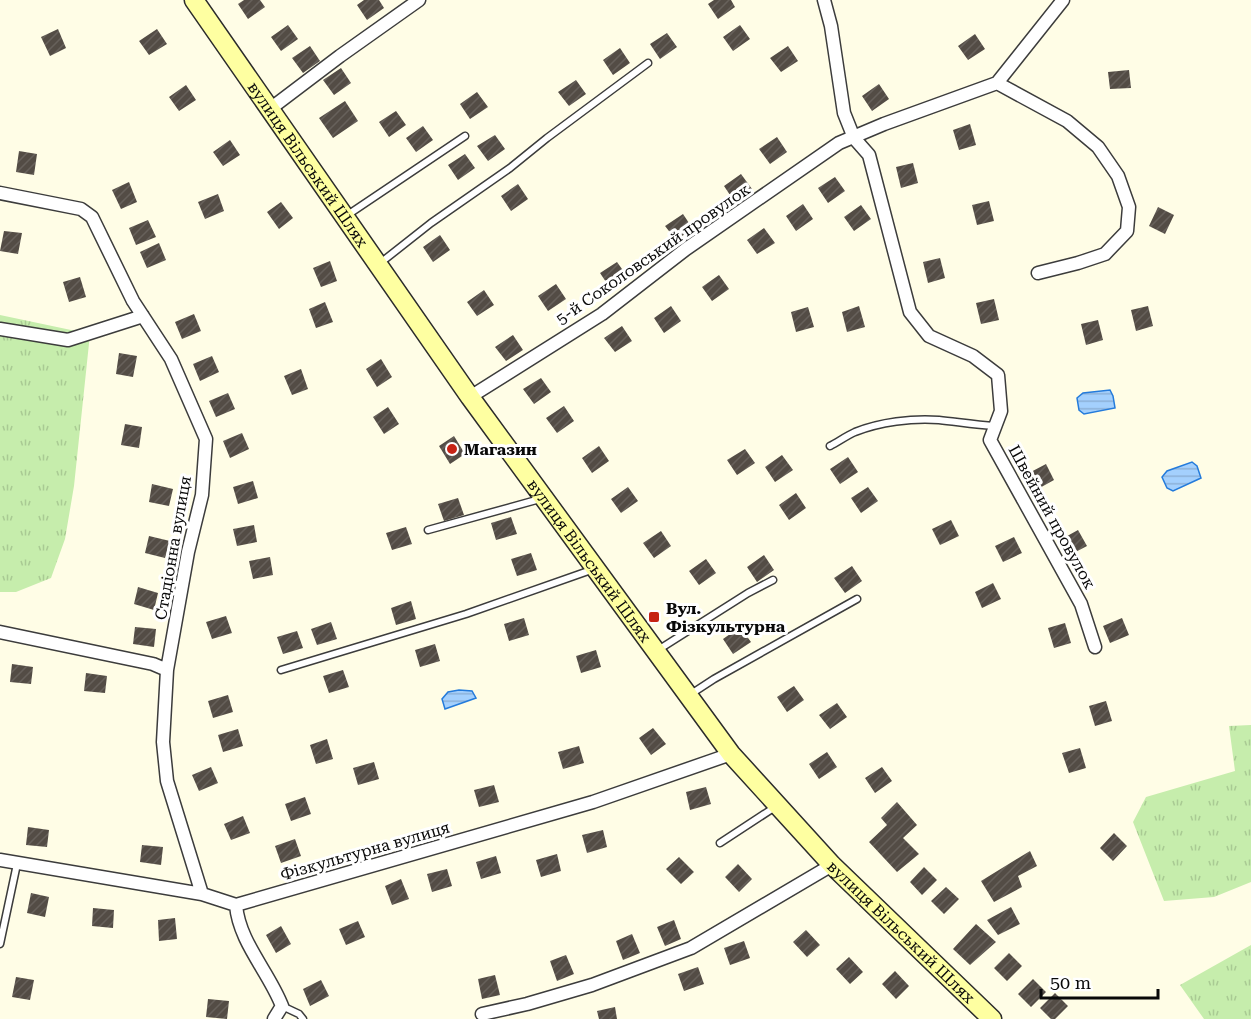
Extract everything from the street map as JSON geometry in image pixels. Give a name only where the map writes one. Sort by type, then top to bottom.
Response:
[{"type":"street","name":"вулиця Вільський Шлях","points":[[194,0],[470,398],[731,754],[832,865],[992,1019]]},
{"type":"street","points":[[270,110],[340,56],[419,0]]},
{"type":"street","points":[[824,0],[831,26],[844,113],[854,138]]},
{"type":"street","points":[[1038,273],[1104,254],[1127,231],[1129,207],[1118,176],[1098,147],[1067,121],[997,83],[1063,0]]},
{"type":"street","name":"5-й Соколовський провулок","points":[[470,398],[602,314],[686,249],[839,143],[997,83]]},
{"type":"street","name":"Швейний провулок","points":[[854,138],[868,155],[910,312],[929,336],[973,356],[998,375],[1001,411],[990,440],[1081,604],[1095,647]]},
{"type":"street","name":"Стадіонна вулиця","points":[[0,193],[81,209],[92,217],[133,301],[171,358],[206,439],[202,495],[188,552],[167,670],[163,742],[166,781],[202,894]]},
{"type":"street","points":[[0,329],[68,340],[143,316]]},
{"type":"street","points":[[0,632],[153,664],[167,670]]},
{"type":"street","name":"Фізкультурна вулиця","points":[[236,905],[592,802],[731,754]]},
{"type":"street","points":[[0,860],[202,894],[236,905],[242,930],[256,959],[275,988],[282,1006],[274,1019]]},
{"type":"street","points":[[482,1014],[527,1004],[592,985],[691,948],[832,865]]},
{"type":"lane","points":[[378,265],[431,223],[510,168],[648,63]]},
{"type":"lane","points":[[344,217],[465,136]]},
{"type":"lane","points":[[830,446],[854,432],[905,421],[937,420],[996,426]]},
{"type":"lane","points":[[428,530],[543,498]]},
{"type":"lane","points":[[281,670],[466,614],[595,569]]},
{"type":"lane","points":[[656,652],[748,593],[773,580]]},
{"type":"lane","points":[[688,696],[714,679],[857,599]]},
{"type":"lane","points":[[720,843],[777,806]]},
{"type":"lane","points":[[0,944],[17,864]]},
{"type":"lane","points":[[282,1006],[299,1014],[303,1019]]},
{"type":"green space","points":[[0,315],[90,334],[74,486],[65,539],[51,578],[16,592],[0,592]]},
{"type":"green space","points":[[1251,725],[1251,882],[1214,897],[1164,901],[1133,822],[1146,797],[1235,771],[1229,726]]},
{"type":"green space","points":[[1251,945],[1251,1019],[1204,1019],[1180,985]]},
{"type":"water","points":[[1110,390],[1115,408],[1084,414],[1079,410],[1077,398],[1083,393]]},
{"type":"water","points":[[1192,462],[1197,466],[1201,478],[1173,491],[1167,488],[1162,477],[1167,471]]},
{"type":"water","points":[[472,691],[476,698],[445,709],[442,699],[448,692]]},
{"type":"building","points":[[244,0],[260,0],[265,7],[248,19],[238,4]]},
{"type":"building","points":[[364,0],[379,0],[384,8],[367,20],[357,5]]},
{"type":"building","points":[[714,0],[731,0],[735,7],[718,19],[708,4]]},
{"type":"building","points":[[288,25],[298,39],[281,51],[271,37]]},
{"type":"building","points":[[740,25],[750,39],[733,51],[723,37]]},
{"type":"building","points":[[58,29],[66,48],[50,56],[41,37]]},
{"type":"building","points":[[157,29],[167,44],[149,55],[139,41]]},
{"type":"building","points":[[667,33],[677,47],[660,59],[650,44]]},
{"type":"building","points":[[975,34],[985,49],[968,60],[958,46]]},
{"type":"building","points":[[310,46],[320,61],[303,73],[292,58]]},
{"type":"building","points":[[788,46],[798,61],[781,72],[770,58]]},
{"type":"building","points":[[620,48],[630,63],[613,75],[603,60]]},
{"type":"building","points":[[341,68],[351,83],[334,95],[323,80]]},
{"type":"building","points":[[1129,70],[1131,88],[1110,89],[1108,72]]},
{"type":"building","points":[[576,80],[586,94],[569,106],[558,92]]},
{"type":"building","points":[[879,84],[889,99],[872,111],[862,96]]},
{"type":"building","points":[[186,85],[196,100],[179,111],[169,97]]},
{"type":"building","points":[[477,92],[488,107],[470,119],[460,104]]},
{"type":"building","points":[[345,101],[358,121],[333,138],[319,118]]},
{"type":"building","points":[[396,111],[406,125],[389,137],[379,122]]},
{"type":"building","points":[[970,124],[976,145],[959,150],[953,130]]},
{"type":"building","points":[[423,126],[433,140],[416,152],[406,138]]},
{"type":"building","points":[[495,135],[505,149],[488,161],[477,146]]},
{"type":"building","points":[[777,137],[787,152],[770,164],[759,149]]},
{"type":"building","points":[[230,140],[240,155],[223,166],[213,152]]},
{"type":"building","points":[[19,151],[37,154],[34,175],[16,172]]},
{"type":"building","points":[[465,154],[475,168],[458,180],[448,165]]},
{"type":"building","points":[[913,163],[918,183],[901,188],[896,167]]},
{"type":"building","points":[[741,174],[752,189],[734,201],[724,186]]},
{"type":"building","points":[[835,177],[845,191],[828,203],[818,188]]},
{"type":"building","points":[[129,182],[137,202],[121,209],[112,190]]},
{"type":"building","points":[[518,184],[528,199],[511,211],[501,196]]},
{"type":"building","points":[[218,194],[224,211],[205,219],[198,202]]},
{"type":"building","points":[[989,201],[994,221],[977,225],[972,205]]},
{"type":"building","points":[[281,202],[293,218],[279,229],[267,212]]},
{"type":"building","points":[[803,204],[813,219],[796,231],[786,216]]},
{"type":"building","points":[[861,205],[871,219],[854,231],[844,217]]},
{"type":"building","points":[[1158,207],[1174,215],[1165,234],[1149,226]]},
{"type":"building","points":[[683,214],[693,229],[676,240],[665,226]]},
{"type":"building","points":[[148,220],[156,237],[136,245],[129,228]]},
{"type":"building","points":[[764,228],[775,243],[757,254],[747,240]]},
{"type":"building","points":[[4,231],[22,233],[18,254],[0,251]]},
{"type":"building","points":[[440,235],[450,250],[433,262],[423,247]]},
{"type":"building","points":[[159,243],[166,260],[147,268],[140,252]]},
{"type":"building","points":[[940,258],[945,278],[928,283],[923,262]]},
{"type":"building","points":[[330,261],[337,281],[321,287],[313,268]]},
{"type":"building","points":[[617,262],[627,276],[610,288],[600,273]]},
{"type":"building","points":[[719,275],[729,289],[712,301],[702,287]]},
{"type":"building","points":[[80,277],[86,297],[69,302],[63,282]]},
{"type":"building","points":[[556,284],[566,299],[548,311],[538,296]]},
{"type":"building","points":[[484,290],[494,305],[477,316],[467,302]]},
{"type":"building","points":[[994,299],[999,320],[981,324],[976,303]]},
{"type":"building","points":[[325,302],[333,322],[316,328],[309,309]]},
{"type":"building","points":[[671,306],[681,321],[664,333],[654,318]]},
{"type":"building","points":[[859,306],[865,327],[847,332],[842,312]]},
{"type":"building","points":[[1148,306],[1153,326],[1136,331],[1131,310]]},
{"type":"building","points":[[808,307],[814,327],[796,332],[791,312]]},
{"type":"building","points":[[194,314],[201,331],[182,339],[175,322]]},
{"type":"building","points":[[1098,320],[1103,340],[1086,345],[1081,324]]},
{"type":"building","points":[[622,326],[632,341],[615,352],[604,338]]},
{"type":"building","points":[[513,335],[523,350],[506,361],[495,347]]},
{"type":"building","points":[[119,353],[137,356],[133,377],[116,374]]},
{"type":"building","points":[[212,356],[219,372],[200,381],[193,364]]},
{"type":"building","points":[[381,359],[392,377],[377,387],[366,369]]},
{"type":"building","points":[[301,369],[308,389],[292,395],[284,376]]},
{"type":"building","points":[[541,378],[551,392],[534,404],[523,389]]},
{"type":"building","points":[[228,393],[235,409],[216,417],[209,401]]},
{"type":"building","points":[[564,406],[574,421],[557,433],[546,418]]},
{"type":"building","points":[[388,407],[399,424],[384,434],[373,417]]},
{"type":"building","points":[[125,424],[142,427],[139,448],[121,445]]},
{"type":"building","points":[[242,433],[249,449],[230,458],[223,441]]},
{"type":"building","points":[[454,436],[465,454],[450,464],[439,446]]},
{"type":"building","points":[[599,446],[609,461],[592,473],[582,458]]},
{"type":"building","points":[[745,449],[755,463],[737,475],[727,460]]},
{"type":"building","points":[[782,455],[793,470],[775,482],[765,467]]},
{"type":"building","points":[[848,457],[858,472],[840,484],[830,469]]},
{"type":"building","points":[[1046,464],[1054,480],[1036,490],[1027,474]]},
{"type":"building","points":[[253,481],[258,498],[238,504],[233,487]]},
{"type":"building","points":[[152,484],[173,489],[169,506],[149,502]]},
{"type":"building","points":[[628,487],[638,501],[621,513],[611,499]]},
{"type":"building","points":[[868,487],[878,501],[861,513],[851,498]]},
{"type":"building","points":[[796,493],[806,508],[789,520],[779,505]]},
{"type":"building","points":[[458,498],[464,515],[444,521],[438,504]]},
{"type":"building","points":[[511,517],[517,534],[496,540],[491,523]]},
{"type":"building","points":[[951,520],[959,536],[940,545],[932,529]]},
{"type":"building","points":[[254,525],[257,542],[237,546],[233,529]]},
{"type":"building","points":[[406,527],[412,544],[392,550],[386,533]]},
{"type":"building","points":[[1078,530],[1087,546],[1068,556],[1060,540]]},
{"type":"building","points":[[661,531],[671,546],[654,558],[643,543]]},
{"type":"building","points":[[149,536],[170,541],[165,558],[145,553]]},
{"type":"building","points":[[1014,537],[1022,553],[1003,562],[995,546]]},
{"type":"building","points":[[531,553],[537,570],[517,576],[511,559]]},
{"type":"building","points":[[764,555],[774,570],[757,582],[747,567]]},
{"type":"building","points":[[270,557],[273,575],[253,579],[249,561]]},
{"type":"building","points":[[706,559],[716,573],[699,585],[689,571]]},
{"type":"building","points":[[852,566],[862,581],[845,593],[834,578]]},
{"type":"building","points":[[993,583],[1001,599],[982,608],[975,592]]},
{"type":"building","points":[[138,587],[158,593],[154,610],[134,604]]},
{"type":"building","points":[[411,601],[416,619],[396,625],[391,608]]},
{"type":"building","points":[[226,616],[232,633],[212,639],[206,622]]},
{"type":"building","points":[[524,618],[529,635],[509,641],[504,624]]},
{"type":"building","points":[[1122,618],[1129,635],[1110,643],[1103,626]]},
{"type":"building","points":[[331,622],[337,639],[317,645],[311,629]]},
{"type":"building","points":[[1065,623],[1071,643],[1054,648],[1048,628]]},
{"type":"building","points":[[135,627],[156,629],[154,647],[133,644]]},
{"type":"building","points":[[740,627],[751,642],[733,654],[723,639]]},
{"type":"building","points":[[297,631],[303,648],[283,654],[277,637]]},
{"type":"building","points":[[435,644],[440,661],[420,667],[415,650]]},
{"type":"building","points":[[596,650],[601,667],[581,673],[576,656]]},
{"type":"building","points":[[12,664],[33,667],[31,684],[10,682]]},
{"type":"building","points":[[343,670],[349,687],[329,693],[323,676]]},
{"type":"building","points":[[86,673],[107,676],[105,693],[84,691]]},
{"type":"building","points":[[794,686],[804,700],[787,712],[777,697]]},
{"type":"building","points":[[228,695],[233,712],[213,718],[208,701]]},
{"type":"building","points":[[1106,701],[1112,721],[1095,726],[1089,706]]},
{"type":"building","points":[[837,703],[847,717],[830,729],[819,715]]},
{"type":"building","points":[[653,728],[666,744],[651,755],[639,738]]},
{"type":"building","points":[[238,729],[243,746],[223,752],[218,735]]},
{"type":"building","points":[[327,739],[333,759],[316,764],[310,745]]},
{"type":"building","points":[[579,746],[584,763],[563,769],[558,752]]},
{"type":"building","points":[[1080,748],[1086,768],[1069,773],[1062,753]]},
{"type":"building","points":[[827,752],[837,767],[819,779],[809,764]]},
{"type":"building","points":[[374,762],[379,779],[358,785],[353,768]]},
{"type":"building","points":[[211,767],[218,783],[199,791],[192,775]]},
{"type":"building","points":[[882,767],[892,781],[875,793],[865,778]]},
{"type":"building","points":[[494,785],[499,802],[479,807],[474,790]]},
{"type":"building","points":[[706,787],[711,804],[690,810],[686,792]]},
{"type":"building","points":[[305,797],[311,814],[291,821],[285,804]]},
{"type":"building","points":[[897,802],[917,825],[903,838],[919,854],[897,872],[869,842],[887,825],[881,818]]},
{"type":"building","points":[[243,816],[250,833],[231,840],[224,824]]},
{"type":"building","points":[[28,827],[49,830],[47,847],[26,845]]},
{"type":"building","points":[[603,830],[607,847],[587,853],[582,835]]},
{"type":"building","points":[[1114,833],[1127,846],[1113,861],[1100,848]]},
{"type":"building","points":[[295,839],[301,856],[281,863],[275,846]]},
{"type":"building","points":[[142,845],[163,847],[161,865],[140,862]]},
{"type":"building","points":[[1030,851],[1037,866],[1018,876],[1022,887],[994,902],[981,881]]},
{"type":"building","points":[[557,854],[561,871],[541,877],[536,860]]},
{"type":"building","points":[[496,856],[501,873],[481,879],[476,862]]},
{"type":"building","points":[[679,857],[694,872],[681,884],[666,869]]},
{"type":"building","points":[[738,864],[752,879],[739,892],[725,877]]},
{"type":"building","points":[[924,867],[937,880],[922,895],[910,882]]},
{"type":"building","points":[[447,869],[452,886],[432,892],[427,874]]},
{"type":"building","points":[[401,879],[409,899],[392,905],[385,886]]},
{"type":"building","points":[[946,887],[959,899],[944,914],[931,901]]},
{"type":"building","points":[[31,893],[49,897],[45,917],[27,913]]},
{"type":"building","points":[[1011,907],[1020,924],[998,935],[987,920]]},
{"type":"building","points":[[93,908],[114,910],[113,928],[92,926]]},
{"type":"building","points":[[175,918],[177,939],[159,941],[158,920]]},
{"type":"building","points":[[674,920],[681,939],[665,946],[657,927]]},
{"type":"building","points":[[358,921],[365,937],[346,945],[339,929]]},
{"type":"building","points":[[976,924],[996,942],[970,965],[953,949]]},
{"type":"building","points":[[281,926],[291,944],[276,953],[266,935]]},
{"type":"building","points":[[806,930],[820,945],[807,957],[793,942]]},
{"type":"building","points":[[632,934],[640,953],[623,960],[616,941]]},
{"type":"building","points":[[744,941],[750,958],[730,965],[724,948]]},
{"type":"building","points":[[1009,953],[1022,966],[1007,981],[994,968]]},
{"type":"building","points":[[566,955],[574,974],[557,981],[550,961]]},
{"type":"building","points":[[849,957],[863,972],[850,984],[836,969]]},
{"type":"building","points":[[698,967],[704,984],[684,991],[678,974]]},
{"type":"building","points":[[895,971],[909,986],[896,999],[882,984]]},
{"type":"building","points":[[495,975],[500,995],[482,999],[478,979]]},
{"type":"building","points":[[16,977],[34,980],[30,1000],[12,997]]},
{"type":"building","points":[[1033,979],[1046,992],[1031,1007],[1018,994]]},
{"type":"building","points":[[321,980],[329,996],[310,1006],[303,989]]},
{"type":"building","points":[[1055,993],[1068,1006],[1055,1019],[1051,1019],[1040,1008]]},
{"type":"building","points":[[208,999],[229,1001],[227,1019],[206,1017]]},
{"type":"building","points":[[615,1007],[617,1019],[599,1019],[597,1011]]},
{"type":"place","name":"Магазин","points":[[452,449]]},
{"type":"place","name":"Вул. Фізкультурна","points":[[654,617]]}]
